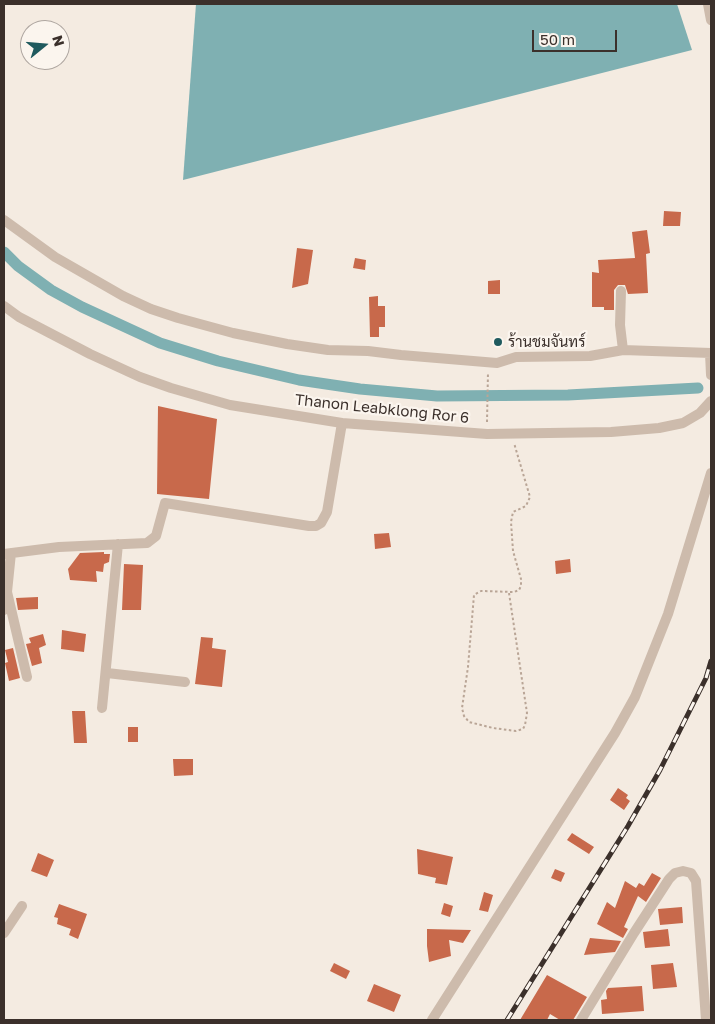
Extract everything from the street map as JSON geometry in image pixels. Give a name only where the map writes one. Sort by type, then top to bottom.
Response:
[{"type":"street","points":[[708,4],[711,20]]},
{"type":"street","points":[[4,220],[55,257],[123,296],[151,309],[178,318],[242,335],[328,350],[368,351],[401,356],[497,363],[516,357],[590,356],[623,350],[711,353],[711,375]]},
{"type":"street","points":[[622,291],[620,325],[623,350]]},
{"type":"street","name":"Thanon Leabklong Ror 6","points":[[4,306],[19,317],[90,354],[140,377],[171,388],[230,405],[342,423],[487,434],[611,432],[673,426],[692,420],[710,407]]},
{"type":"street","points":[[4,610],[7,592],[7,554],[60,547],[143,543],[154,539],[166,503],[316,526],[327,512],[342,423]]},
{"type":"street","points":[[432,1020],[615,733],[635,697],[668,614],[711,473]]},
{"type":"street","points":[[102,708],[107,673],[118,544]]},
{"type":"street","points":[[7,592],[27,676]]},
{"type":"street","points":[[107,673],[185,682]]},
{"type":"street","points":[[581,1020],[669,879],[675,873],[683,871],[692,873],[696,881],[706,1020]]},
{"type":"street","points":[[4,934],[22,906]]},
{"type":"path","points":[[487,434],[488,385]]},
{"type":"path","points":[[509,593],[527,713],[523,729],[516,732],[469,722],[464,716],[462,708],[468,667],[474,595],[481,591],[509,593],[519,590],[522,582],[513,551],[512,514],[526,506],[530,497],[514,448],[512,434]]},
{"type":"water","points":[[196,4],[677,4],[692,50],[183,180]]},
{"type":"building","points":[[664,211],[681,212],[680,226],[663,226]]},
{"type":"building","points":[[647,230],[650,253],[646,254],[648,293],[628,294],[625,285],[618,285],[614,290],[614,310],[604,310],[604,307],[592,307],[592,272],[599,273],[598,260],[635,258],[632,232]]},
{"type":"building","points":[[297,248],[313,250],[308,284],[292,288]]},
{"type":"building","points":[[355,258],[366,260],[365,270],[353,268]]},
{"type":"building","points":[[500,280],[500,294],[488,294],[488,281]]},
{"type":"building","points":[[378,296],[378,306],[385,306],[385,327],[379,327],[379,337],[370,337],[369,297]]},
{"type":"building","points":[[158,406],[217,419],[209,499],[157,494]]},
{"type":"building","points":[[389,533],[391,547],[375,549],[374,534]]},
{"type":"building","points":[[104,552],[104,554],[110,554],[109,562],[104,564],[103,572],[96,571],[97,582],[70,580],[68,569],[80,553]]},
{"type":"building","points":[[570,559],[571,572],[556,574],[555,561]]},
{"type":"building","points":[[124,564],[143,565],[141,610],[122,610]]},
{"type":"building","points":[[38,597],[38,609],[18,610],[16,598]]},
{"type":"building","points":[[62,630],[86,634],[84,652],[61,649]]},
{"type":"building","points":[[43,634],[46,645],[39,648],[42,663],[32,666],[26,644],[31,643],[29,638]]},
{"type":"building","points":[[201,637],[213,638],[212,648],[226,650],[222,687],[195,684]]},
{"type":"building","points":[[13,648],[20,678],[9,681],[5,663],[8,662],[5,650]]},
{"type":"building","points":[[72,711],[85,711],[87,743],[74,743]]},
{"type":"building","points":[[128,727],[138,727],[138,742],[128,742]]},
{"type":"building","points":[[173,759],[193,759],[193,775],[174,776]]},
{"type":"building","points":[[618,788],[628,795],[626,798],[630,801],[624,810],[610,800]]},
{"type":"building","points":[[572,833],[594,847],[589,854],[567,840]]},
{"type":"building","points":[[417,849],[453,857],[447,885],[435,883],[436,878],[418,874]]},
{"type":"building","points":[[38,853],[54,860],[47,877],[31,871]]},
{"type":"building","points":[[555,869],[565,873],[561,882],[551,878]]},
{"type":"building","points":[[652,873],[661,878],[646,902],[638,896],[624,927],[628,929],[623,938],[597,924],[607,902],[615,908],[625,881],[636,888],[639,883],[644,886]]},
{"type":"building","points":[[484,892],[493,895],[488,912],[479,910]]},
{"type":"building","points":[[444,903],[453,906],[450,917],[441,914]]},
{"type":"building","points":[[59,904],[87,914],[78,939],[69,935],[71,929],[57,924],[58,918],[54,917]]},
{"type":"building","points":[[682,907],[683,923],[660,925],[658,909]]},
{"type":"building","points":[[427,929],[471,930],[463,943],[449,940],[451,956],[429,962]]},
{"type":"building","points":[[668,929],[670,946],[645,948],[643,932]]},
{"type":"building","points":[[590,938],[621,941],[615,952],[584,955]]},
{"type":"building","points":[[334,963],[350,971],[346,979],[330,971]]},
{"type":"building","points":[[673,963],[677,987],[653,989],[651,965]]},
{"type":"building","points":[[547,975],[587,997],[573,1020],[560,1020],[550,1014],[547,1020],[520,1020]]},
{"type":"building","points":[[374,984],[401,995],[394,1012],[367,1001]]},
{"type":"building","points":[[642,986],[644,1011],[602,1014],[601,1000],[607,999],[606,991],[608,988]]},
{"type":"waterway","points":[[4,252],[18,266],[51,290],[82,307],[160,343],[218,361],[299,380],[360,389],[437,396],[568,395],[698,388]]},
{"type":"railway","points":[[507,1020],[628,826],[660,770],[706,678],[711,661]]},
{"type":"place","name":"ร้านชมจันทร์","points":[[498,342]]}]
